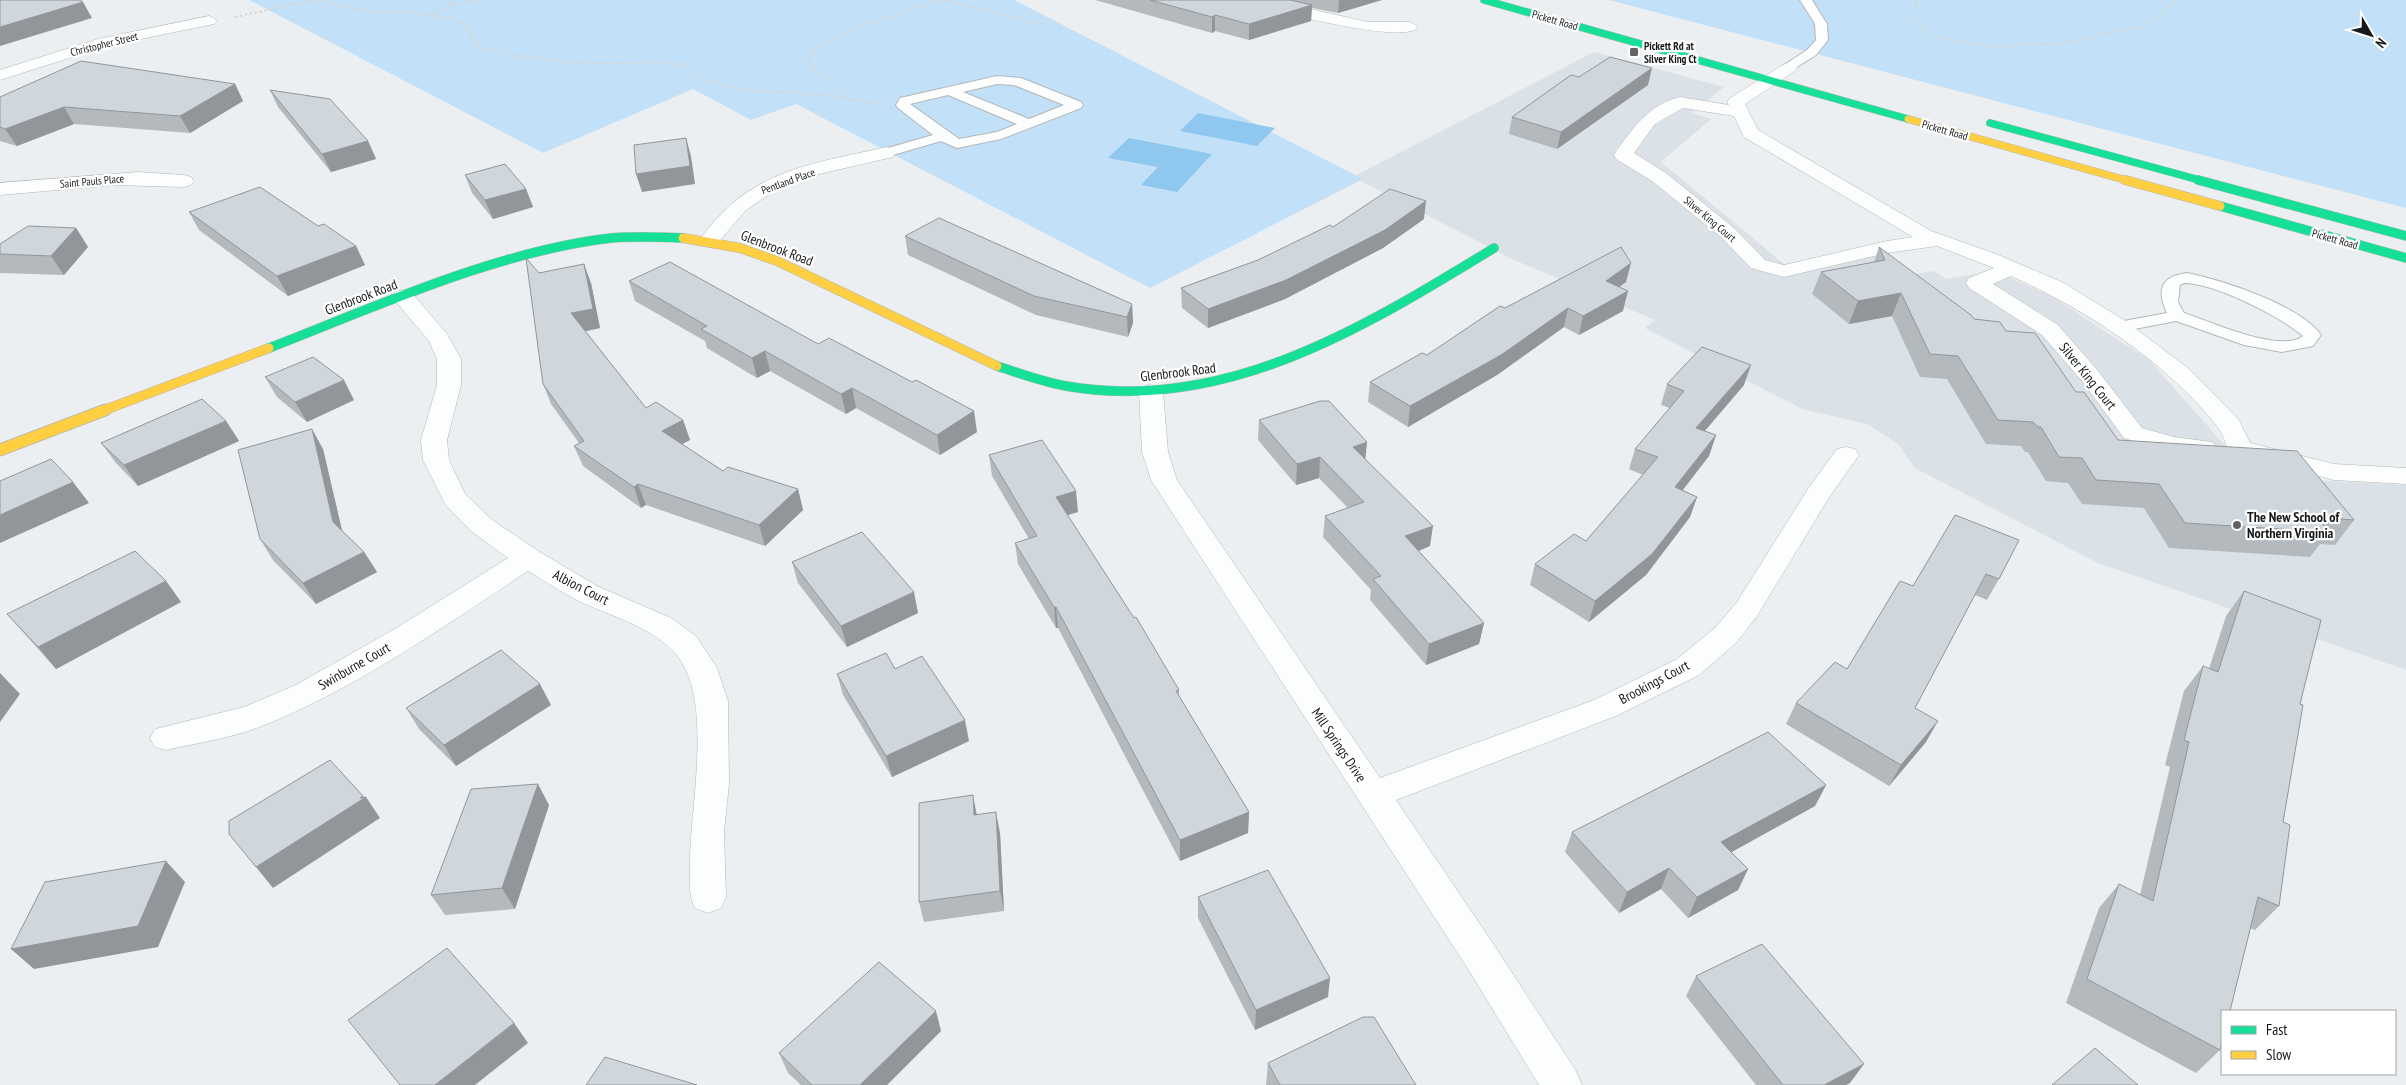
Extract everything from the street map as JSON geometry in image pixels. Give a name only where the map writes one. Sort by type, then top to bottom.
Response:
[{"type":"street","points":[[1250,0],[1368,27],[1410,27]]},
{"type":"street","name":"Pickett Road","points":[[1484,0],[1784,71],[2406,258]]},
{"type":"street","name":"Christopher Street","points":[[0,75],[104,42],[209,21]]},
{"type":"street","points":[[1740,112],[1736,102],[1784,71]]},
{"type":"street","name":"Silver King Court","points":[[1938,240],[1887,247],[1784,271],[1758,264],[1728,233],[1666,183],[1622,155],[1649,120],[1680,102],[1740,112],[1750,133],[1924,235],[1938,240],[2012,268],[2056,288],[2119,327],[2181,374],[2230,425],[2240,448],[2243,449]]},
{"type":"street","name":"Pickett Road","points":[[1981,120],[2406,236]]},
{"type":"street","name":"Pentland Place","points":[[709,241],[739,206],[765,188],[830,166],[886,153]]},
{"type":"street","name":"Saint Pauls Place","points":[[0,190],[111,178],[146,177],[184,181]]},
{"type":"street","name":"Glenbrook Road","points":[[0,450],[491,264],[563,245],[612,239],[640,238],[709,241],[741,248],[777,262],[1007,370],[1046,382],[1106,390],[1151,392],[1216,384],[1285,363],[1374,321],[1494,248]]},
{"type":"street","name":"Silver King Court","points":[[2012,268],[1977,283],[2050,330],[2090,376],[2133,432],[2172,445],[2243,449],[2334,472],[2406,476]]},
{"type":"street","name":"Albion Court","points":[[403,297],[439,340],[449,359],[449,385],[434,440],[436,460],[454,498],[481,525],[528,558],[587,593],[661,624],[685,644],[702,668],[712,701],[712,784],[707,832],[708,897]]},
{"type":"street","name":"Mill Springs Drive","points":[[1151,392],[1155,452],[1164,480],[1481,957],[1562,1085]]},
{"type":"street","name":"Brookings Court","points":[[1373,795],[1605,708],[1688,666],[1726,635],[1747,610],[1817,495],[1846,455]]},
{"type":"street","name":"Swinburne Court","points":[[166,738],[250,718],[307,693],[408,635],[528,558]]},
{"type":"lane","points":[[1784,71],[1819,48],[1824,36],[1822,21],[1806,0]]},
{"type":"lane","points":[[997,80],[1016,80],[1076,105],[1030,124],[1001,135],[957,144],[943,136],[903,105],[905,101],[997,80]]},
{"type":"lane","points":[[950,91],[1030,124]]},
{"type":"lane","points":[[886,153],[943,136]]},
{"type":"lane","points":[[2119,327],[2177,316],[2250,341],[2282,347],[2307,342],[2312,335],[2286,315],[2261,303],[2186,278],[2172,282],[2170,302],[2177,316]]},
{"type":"path","points":[[209,21],[275,10],[313,0]]},
{"type":"path","points":[[319,0],[356,10],[431,14],[456,19],[470,27],[470,35],[474,41],[500,52],[554,60],[683,64],[696,75],[716,84],[752,91],[813,94],[879,103],[886,108]]},
{"type":"path","points":[[449,0],[453,5]]},
{"type":"path","points":[[431,14],[453,5],[475,0]]},
{"type":"path","points":[[851,100],[808,63],[815,48],[852,29],[939,0]]},
{"type":"path","points":[[944,0],[962,2],[1023,21],[1046,25]]},
{"type":"path","points":[[1916,0],[1912,22],[1934,36],[1982,46],[2052,44],[2142,26],[2146,20],[2171,8],[2177,0]]},
{"type":"shaded area","points":[[249,0],[1014,0],[1363,179],[1150,288],[796,104],[751,120],[693,89],[543,153]]},
{"type":"shaded area","points":[[1609,0],[2406,0],[2406,208]]},
{"type":"shaded area","points":[[1594,52],[1724,87],[1692,113],[1711,119],[1661,162],[1789,268],[1874,254],[1902,276],[1934,271],[1946,279],[1995,271],[2051,296],[2149,360],[2253,477],[2406,485],[2406,670],[2098,563],[1915,468],[1898,444],[1867,424],[1802,409],[1645,328],[1655,320],[1512,259],[1353,177]]},
{"type":"water","points":[[1198,113],[1275,128],[1257,146],[1180,131]]},
{"type":"water","points":[[1129,138],[1212,154],[1177,192],[1141,185],[1158,167],[1108,158]]},
{"type":"building","points":[[0,0],[80,0],[83,2],[0,27]]},
{"type":"building","points":[[1150,0],[1290,0],[1312,5],[1249,24],[1215,15],[1212,17]]},
{"type":"building","points":[[1610,57],[1652,68],[1561,132],[1512,117],[1571,75],[1579,77]]},
{"type":"building","points":[[81,61],[235,84],[180,116],[64,107],[5,129],[0,127],[0,97]]},
{"type":"building","points":[[270,90],[330,99],[368,141],[322,154]]},
{"type":"building","points":[[686,138],[690,166],[636,174],[634,145]]},
{"type":"building","points":[[505,164],[526,189],[485,200],[465,175]]},
{"type":"building","points":[[260,187],[318,226],[324,224],[356,246],[277,276],[189,212]]},
{"type":"building","points":[[1390,189],[1426,201],[1385,230],[1286,280],[1208,309],[1181,288],[1258,260],[1330,225],[1333,227]]},
{"type":"building","points":[[939,218],[1132,304],[1127,317],[1034,296],[905,236]]},
{"type":"building","points":[[28,226],[76,228],[51,256],[0,254],[0,244]]},
{"type":"building","points":[[1621,247],[1631,263],[1606,281],[1628,291],[1583,316],[1568,308],[1501,355],[1410,406],[1370,382],[1422,353],[1427,355],[1500,306],[1505,308]]},
{"type":"building","points":[[1879,247],[1974,319],[2000,322],[2006,331],[2035,333],[2076,392],[2084,392],[2118,440],[2297,451],[2354,520],[2317,517],[2329,532],[2185,523],[2159,484],[2096,480],[2082,458],[2059,457],[2041,427],[2038,427],[2033,422],[1998,420],[1958,356],[1930,354],[1901,293],[1858,301],[1821,272],[1885,260]]},
{"type":"building","points":[[526,258],[539,273],[584,264],[593,309],[571,313],[646,408],[656,402],[683,420],[662,431],[723,471],[728,467],[798,489],[759,525],[638,484],[634,487],[574,446],[584,441],[543,384]]},
{"type":"building","points":[[670,262],[818,344],[829,338],[912,382],[916,380],[974,411],[937,435],[852,388],[841,394],[765,351],[752,358],[701,329],[707,326],[629,281]]},
{"type":"building","points":[[1702,347],[1751,365],[1696,428],[1716,435],[1675,487],[1697,497],[1652,554],[1595,601],[1535,564],[1574,534],[1586,541],[1658,457],[1635,449],[1684,391],[1667,384]]},
{"type":"building","points":[[313,357],[344,380],[295,402],[265,377]]},
{"type":"building","points":[[202,399],[226,421],[124,465],[101,443]]},
{"type":"building","points":[[1320,401],[1329,401],[1367,442],[1353,447],[1433,526],[1405,536],[1484,623],[1429,644],[1373,579],[1381,576],[1325,516],[1364,502],[1320,457],[1297,464],[1259,420]]},
{"type":"building","points":[[312,429],[333,522],[364,552],[303,583],[260,539],[238,450]]},
{"type":"building","points":[[1042,440],[1076,491],[1056,497],[1134,618],[1136,617],[1179,690],[1176,691],[1249,812],[1180,840],[1056,607],[1054,607],[1015,543],[1037,536],[989,455]]},
{"type":"building","points":[[51,459],[73,482],[0,515],[0,481]]},
{"type":"building","points":[[1955,515],[2019,540],[1999,579],[1986,574],[1915,708],[1938,721],[1901,765],[1796,703],[1835,662],[1847,669],[1900,581],[1913,586]]},
{"type":"building","points":[[862,532],[914,592],[841,626],[792,562]]},
{"type":"building","points":[[135,551],[166,581],[38,647],[7,614]]},
{"type":"building","points":[[2244,591],[2321,620],[2300,704],[2303,705],[2283,822],[2290,825],[2279,906],[2258,897],[2230,1010],[2221,1010],[2220,1050],[2087,979],[2119,884],[2153,901],[2189,742],[2184,740],[2203,666],[2218,672]]},
{"type":"building","points":[[501,650],[540,684],[444,745],[406,708]]},
{"type":"building","points":[[886,653],[895,669],[922,656],[965,720],[886,756],[837,674]]},
{"type":"building","points":[[1768,732],[1826,785],[1721,842],[1748,869],[1697,897],[1669,868],[1627,892],[1572,832]]},
{"type":"building","points":[[330,760],[363,796],[360,798],[366,797],[256,867],[229,834],[229,821]]},
{"type":"building","points":[[538,784],[502,888],[431,895],[471,789]]},
{"type":"building","points":[[973,795],[974,815],[996,812],[1000,891],[919,902],[919,803]]},
{"type":"building","points":[[166,861],[138,926],[11,949],[45,882]]},
{"type":"building","points":[[1268,870],[1330,978],[1256,1010],[1198,897]]},
{"type":"building","points":[[1762,944],[1864,1064],[1824,1085],[1783,1085],[1696,976]]},
{"type":"building","points":[[447,948],[514,1023],[435,1085],[400,1085],[348,1020]]},
{"type":"building","points":[[879,962],[936,1011],[860,1085],[812,1085],[779,1053]]},
{"type":"building","points":[[1363,1017],[1374,1017],[1416,1085],[1280,1085],[1268,1063]]},
{"type":"building","points":[[2095,1048],[2138,1085],[2052,1085]]},
{"type":"building","points":[[605,1057],[697,1085],[586,1085]]},
{"type":"traffic: fast","points":[[1484,0],[1908,119]]},
{"type":"traffic: fast","points":[[1990,123],[2406,236]]},
{"type":"traffic: fast","points":[[2220,206],[2406,258]]},
{"type":"traffic: fast","points":[[269,348],[440,283],[542,250],[612,238],[647,236],[683,238]]},
{"type":"traffic: fast","points":[[997,366],[1065,386],[1131,392],[1195,386],[1257,370],[1318,346],[1378,317],[1494,248]]},
{"type":"traffic: slow","points":[[1908,119],[2220,206]]},
{"type":"traffic: slow","points":[[683,238],[740,248],[777,261],[997,366]]},
{"type":"traffic: slow","points":[[0,450],[269,348]]},
{"type":"place","name":"Pickett Rd at Silver King Ct","points":[[1634,52]]},
{"type":"place","name":"The New School of Northern Virginia","points":[[2237,525]]}]
